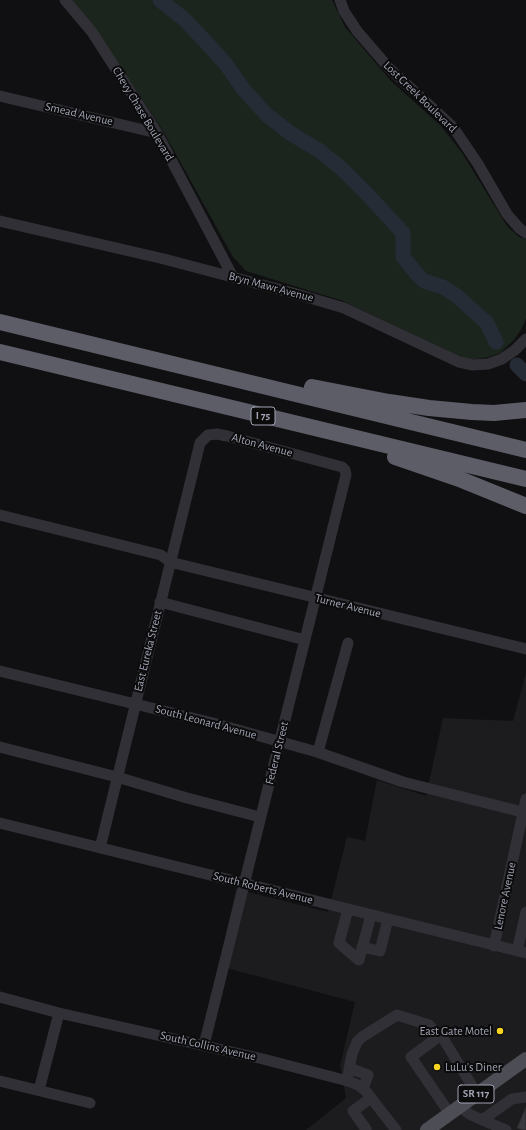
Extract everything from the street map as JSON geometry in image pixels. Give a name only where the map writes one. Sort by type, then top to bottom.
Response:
[{"type":"highway","points":[[0,317],[262,376],[389,402],[472,412],[526,410]]},
{"type":"highway","name":"I 75","points":[[0,322],[526,450]]},
{"type":"highway","name":"I 75","points":[[0,352],[526,479]]},
{"type":"highway","points":[[160,391],[164,395],[198,407],[388,455],[462,480],[526,506]]},
{"type":"main road","name":"SR 117","points":[[427,1130],[526,1059]]},
{"type":"street","name":"Chevy Chase Boulevard","points":[[65,0],[92,32],[157,133],[233,277]]},
{"type":"street","name":"Lost Creek Boulevard","points":[[340,0],[344,11],[357,31],[388,68],[453,127],[478,164],[507,214],[519,228],[526,233]]},
{"type":"street","name":"Smead Avenue","points":[[0,96],[157,133]]},
{"type":"street","name":"Bryn Mawr Avenue","points":[[0,221],[233,277],[344,308],[459,362],[473,365],[488,364],[502,359],[515,350],[526,339]]},
{"type":"street","name":"Alton Avenue","points":[[197,453],[200,443],[208,435],[217,434],[337,465]]},
{"type":"street","name":"East Eureka Street","points":[[100,848],[197,453]]},
{"type":"street","name":"Federal Street","points":[[204,1045],[346,475],[345,470],[337,465]]},
{"type":"street","name":"Turner Avenue","points":[[0,515],[161,555],[170,562],[526,649]]},
{"type":"street","points":[[160,602],[305,640]]},
{"type":"street","points":[[318,752],[348,643]]},
{"type":"street","name":"South Leonard Avenue","points":[[0,671],[213,723],[318,752],[403,782],[524,813]]},
{"type":"street","points":[[0,747],[117,777],[187,798],[260,817]]},
{"type":"street","name":"Lenore Avenue","points":[[494,946],[526,799]]},
{"type":"street","name":"South Roberts Avenue","points":[[0,823],[521,952]]},
{"type":"street","points":[[348,909],[339,943],[359,960],[371,915]]},
{"type":"street","points":[[521,952],[526,912]]},
{"type":"street","points":[[362,947],[380,951],[388,919]]},
{"type":"street","name":"South Collins Avenue","points":[[0,998],[59,1013],[204,1045],[316,1072],[358,1084],[363,1088],[396,1130]]},
{"type":"street","points":[[39,1090],[59,1013]]},
{"type":"street","points":[[347,1081],[352,1054],[357,1042],[362,1037],[397,1015],[429,1025],[439,1036],[441,1035],[477,1094]]},
{"type":"street","points":[[439,1036],[411,1057],[450,1114]]},
{"type":"street","points":[[349,1068],[368,1075],[363,1088]]},
{"type":"street","points":[[0,1081],[90,1103]]},
{"type":"street","points":[[482,1120],[512,1099],[526,1097]]},
{"type":"street","points":[[366,1130],[353,1111],[371,1098]]},
{"type":"street","points":[[461,1105],[465,1111],[471,1115],[506,1130]]},
{"type":"shaded area","points":[[71,0],[332,0],[345,27],[391,81],[441,126],[462,153],[507,226],[519,237],[526,239],[526,318],[522,328],[514,340],[500,353],[477,359],[467,359],[457,356],[343,301],[246,271],[233,257],[163,131],[94,27]]},
{"type":"shaded area","points":[[526,673],[526,1130],[306,1130],[346,1098],[340,1066],[355,1002],[219,966],[236,889],[328,912],[347,837],[365,841],[377,780],[426,796],[443,718],[513,721]]},
{"type":"building","points":[[526,1107],[526,1130],[523,1130],[517,1128]]},
{"type":"waterway","points":[[160,0],[184,19],[204,40],[225,63],[244,90],[267,115],[290,133],[320,151],[342,169],[368,195],[403,233],[403,257],[417,274],[424,281],[443,287],[457,296],[487,323],[496,342]]},
{"type":"waterway","points":[[517,365],[526,374]]},
{"type":"place","name":"East Gate Motel","points":[[500,1031]]},
{"type":"place","name":"LuLu's Diner","points":[[437,1067]]}]
